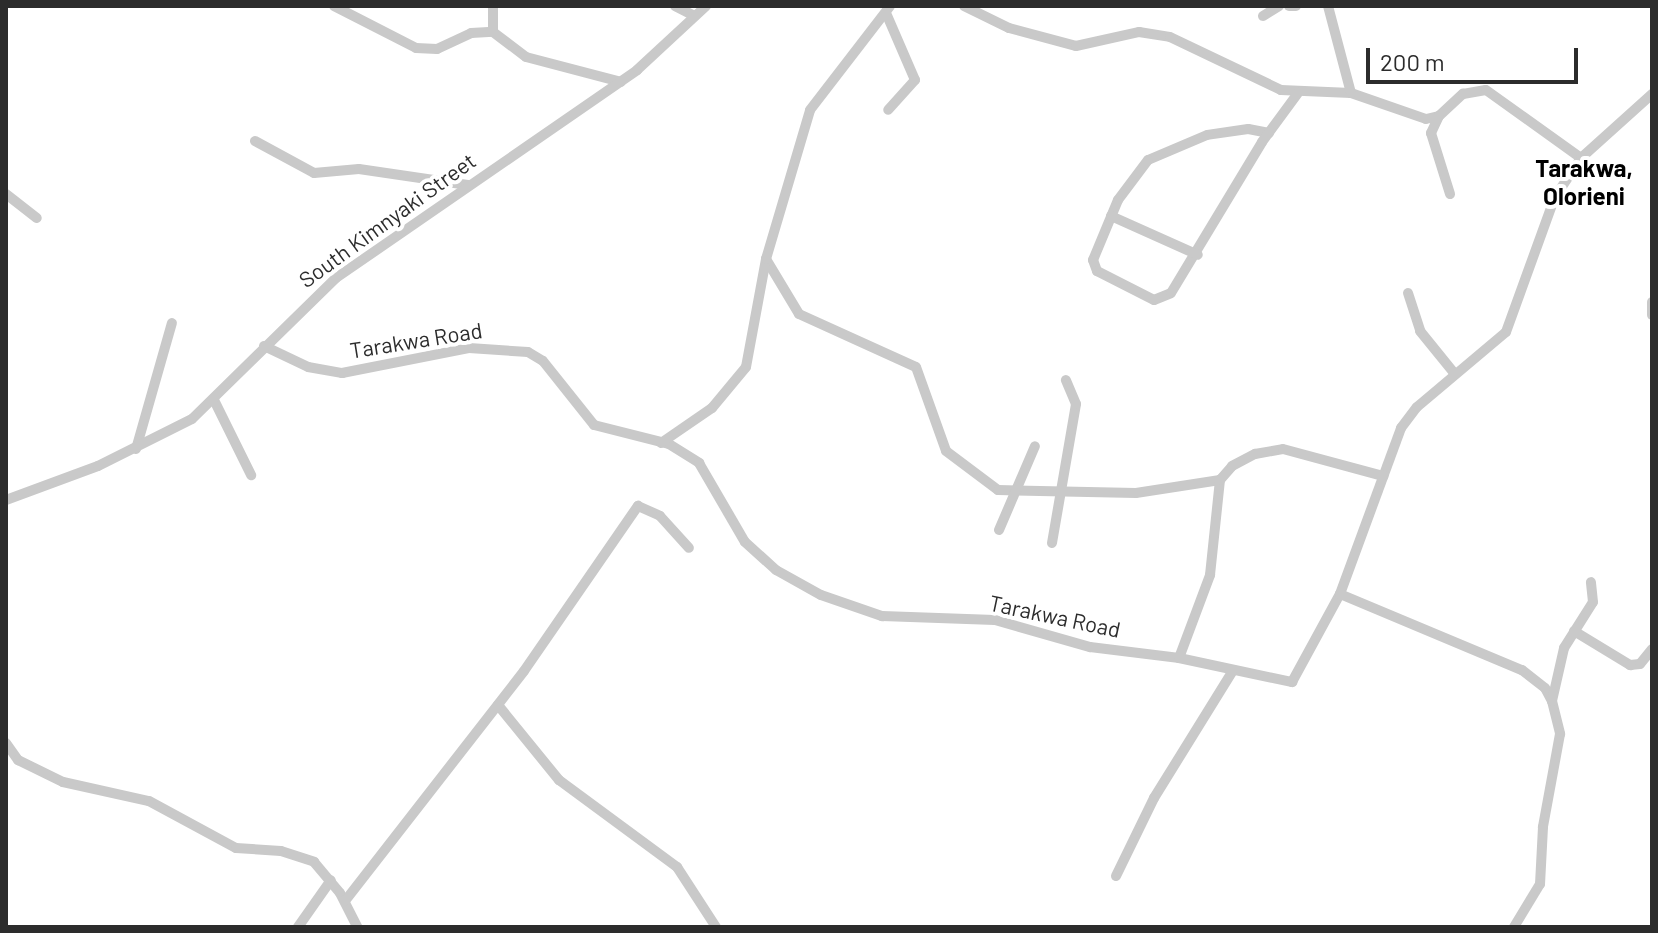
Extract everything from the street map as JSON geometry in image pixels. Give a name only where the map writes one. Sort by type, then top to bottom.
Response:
[{"type":"street","points":[[334,6],[416,48],[437,49],[471,33],[493,32],[544,64],[621,82]]},
{"type":"street","points":[[493,6],[493,32]]},
{"type":"street","points":[[675,6],[695,16]]},
{"type":"street","name":"South Kimnyaki Street","points":[[6,500],[136,449],[177,429],[214,400],[264,346],[336,278],[621,82],[706,6]]},
{"type":"street","points":[[964,6],[1009,28],[1076,46],[1139,32],[1170,37],[1263,84],[1298,93],[1351,93],[1417,117],[1439,116]]},
{"type":"street","points":[[1263,16],[1279,6]]},
{"type":"street","points":[[1289,6],[1296,6]]},
{"type":"street","points":[[1328,6],[1351,93]]},
{"type":"street","points":[[888,9],[915,80],[888,110]]},
{"type":"street","points":[[661,443],[712,408],[746,367],[766,259],[815,100],[888,9]]},
{"type":"street","points":[[1450,194],[1431,133],[1439,116],[1463,94],[1486,90],[1581,158]]},
{"type":"street","points":[[1269,133],[1232,130],[1164,151],[1135,173],[1111,216],[1093,266],[1154,300],[1171,293],[1198,255],[1269,133],[1298,93]]},
{"type":"street","name":"Tarakwa Road","points":[[264,346],[308,367],[342,373],[469,348],[528,352],[543,361],[594,425],[661,443],[699,463],[745,542],[759,556],[821,595],[882,616],[995,620],[1090,647],[1179,658],[1232,672],[1296,680],[1340,594],[1401,428],[1454,373],[1511,324],[1547,214],[1581,158],[1652,94]]},
{"type":"street","points":[[255,141],[314,173],[349,168],[468,185]]},
{"type":"street","points":[[6,194],[37,218]]},
{"type":"street","points":[[1111,216],[1198,255]]},
{"type":"street","points":[[766,259],[799,314],[916,367],[946,451],[982,482],[1013,494],[1065,488],[1136,493],[1220,480],[1255,454],[1283,449],[1383,476]]},
{"type":"street","points":[[1408,293],[1420,331],[1454,373]]},
{"type":"street","points":[[1652,302],[1652,315]]},
{"type":"street","points":[[136,449],[172,323]]},
{"type":"street","points":[[1052,543],[1065,488],[1076,404],[1066,380]]},
{"type":"street","points":[[214,400],[251,475]]},
{"type":"street","points":[[999,530],[1035,446]]},
{"type":"street","points":[[1179,658],[1215,557],[1220,480]]},
{"type":"street","points":[[345,901],[498,705],[638,506],[660,516],[689,548]]},
{"type":"street","points":[[1552,701],[1564,648],[1593,602],[1591,582]]},
{"type":"street","points":[[1340,594],[1522,670],[1545,688],[1552,701],[1560,734],[1542,833],[1540,884],[1514,927]]},
{"type":"street","points":[[1574,631],[1630,665],[1640,664],[1652,649]]},
{"type":"street","points":[[1116,876],[1154,798],[1232,672]]},
{"type":"street","points":[[498,705],[572,792],[677,867],[716,927]]},
{"type":"street","points":[[6,743],[18,760],[63,782],[149,801],[230,846],[304,858],[331,880],[357,927]]},
{"type":"street","points":[[298,927],[331,880]]},
{"type":"district","name":"Tarakwa, Olorieni","points":[[1584,182]]}]
